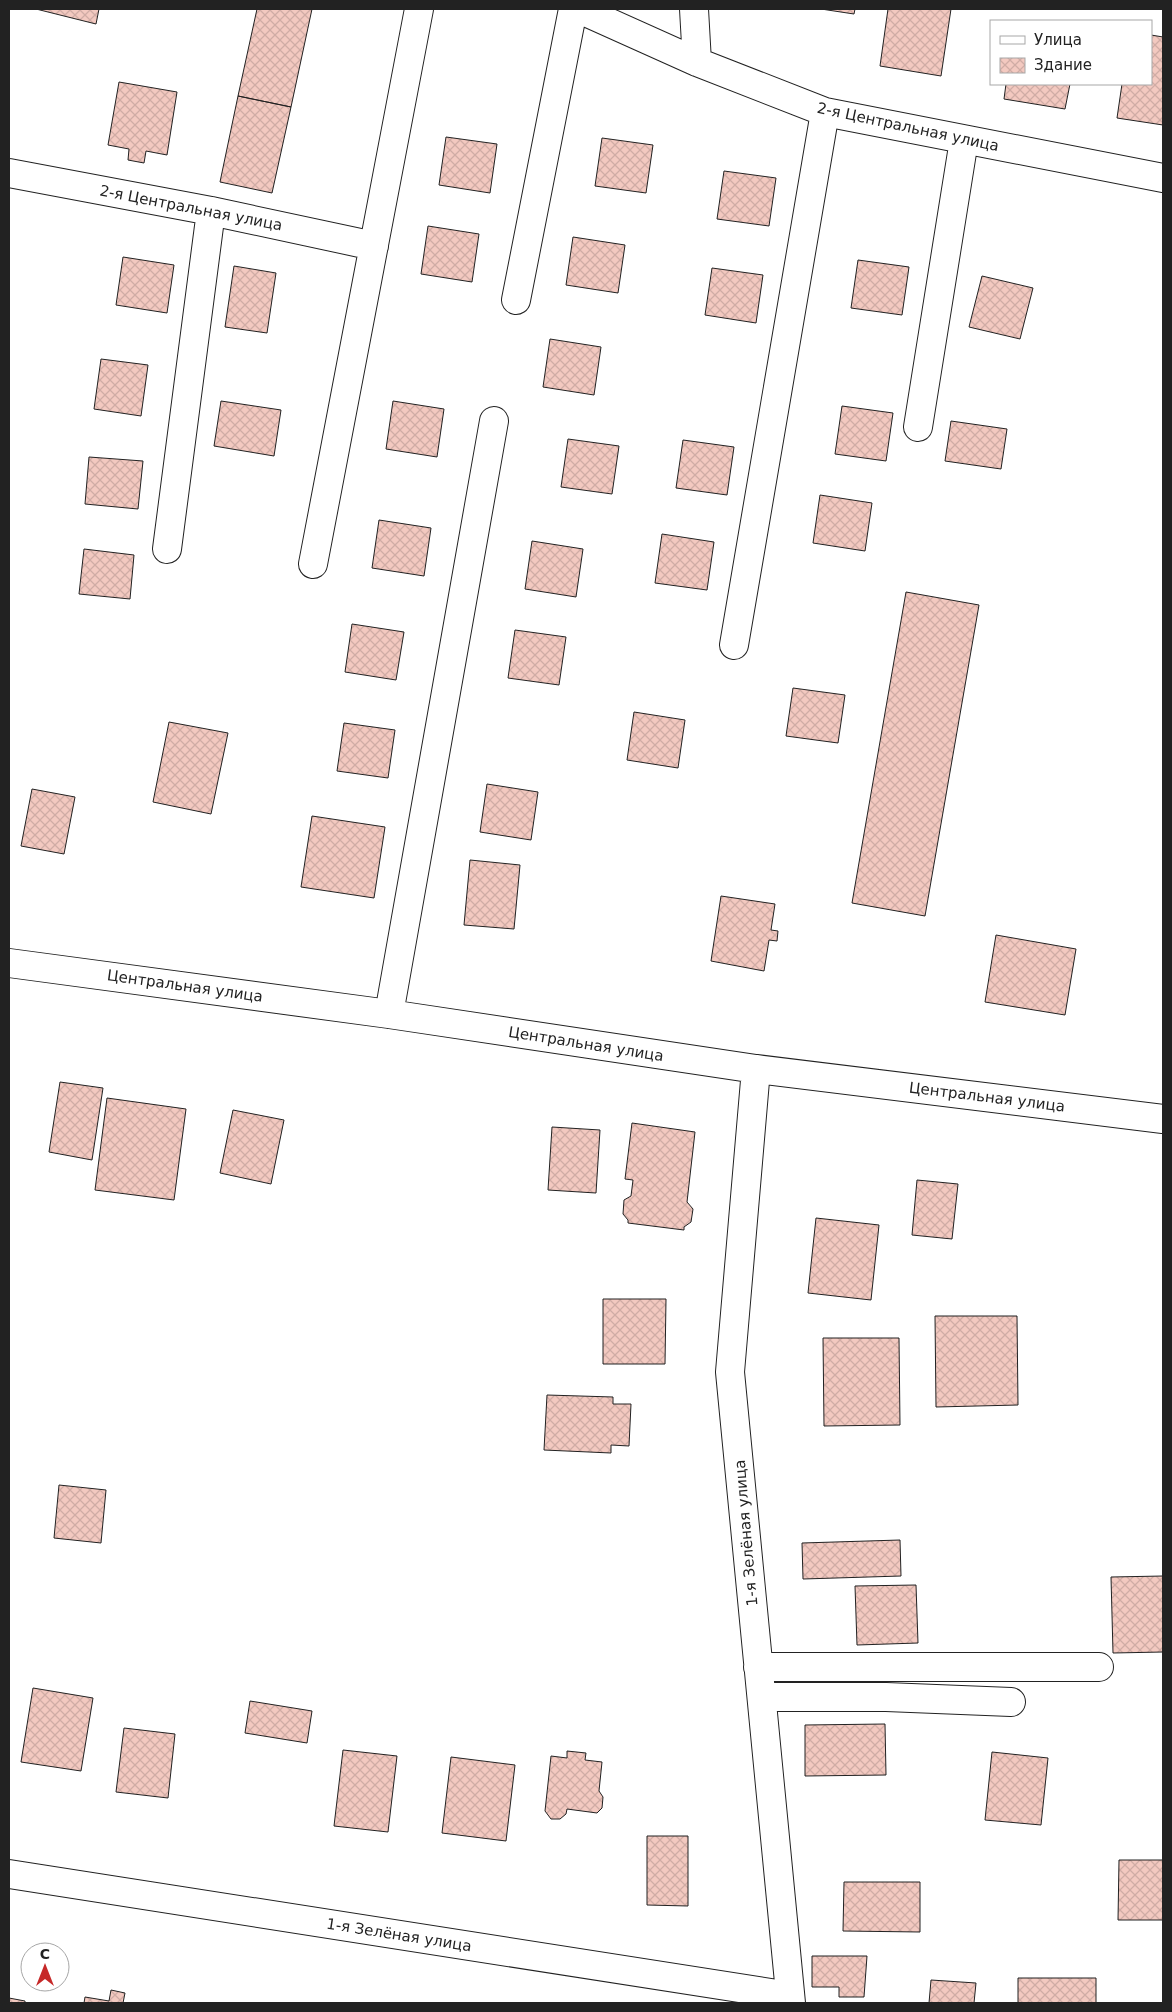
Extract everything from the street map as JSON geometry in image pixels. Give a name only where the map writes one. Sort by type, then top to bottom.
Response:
[{"type":"street","points":[[313,564],[419,9]]},
{"type":"street","points":[[516,300],[573,9]]},
{"type":"street","name":"2-я Центральная улица","points":[[579,9],[697,62],[825,112],[1163,178]]},
{"type":"street","points":[[694,9],[697,62]]},
{"type":"street","points":[[734,645],[825,112]]},
{"type":"street","points":[[918,427],[964,140]]},
{"type":"street","name":"2-я Центральная улица","points":[[9,173],[211,211],[374,246]]},
{"type":"street","points":[[167,549],[211,211]]},
{"type":"street","points":[[389,1014],[494,421]]},
{"type":"street","name":"Центральная улица","points":[[9,963],[389,1014],[756,1069],[1163,1119]]},
{"type":"street","name":"1-я Зелёная улица","points":[[9,1874],[790,2000],[730,1372],[756,1069]]},
{"type":"street","points":[[758,1667],[1099,1667]]},
{"type":"street","points":[[762,1697],[886,1697],[1011,1702]]},
{"type":"building","points":[[36,9],[99,9],[96,24]]},
{"type":"building","points":[[257,9],[312,9],[291,107],[238,96]]},
{"type":"building","points":[[821,9],[855,9],[854,14]]},
{"type":"building","points":[[888,9],[951,9],[941,76],[880,66]]},
{"type":"building","points":[[1152,35],[1163,37],[1163,125],[1117,118],[1122,85],[1152,85]]},
{"type":"building","points":[[119,82],[177,92],[167,155],[146,151],[144,163],[128,160],[129,149],[108,145]]},
{"type":"building","points":[[1006,85],[1070,85],[1065,109],[1004,99]]},
{"type":"building","points":[[238,96],[291,107],[272,193],[220,182]]},
{"type":"building","points":[[446,137],[497,144],[490,193],[439,185]]},
{"type":"building","points":[[602,138],[653,145],[646,193],[595,186]]},
{"type":"building","points":[[724,171],[776,178],[769,226],[717,219]]},
{"type":"building","points":[[428,226],[479,234],[472,282],[421,274]]},
{"type":"building","points":[[573,237],[625,245],[618,293],[566,285]]},
{"type":"building","points":[[123,257],[174,265],[167,313],[116,305]]},
{"type":"building","points":[[858,260],[909,267],[902,315],[851,308]]},
{"type":"building","points":[[234,266],[276,273],[267,333],[225,327]]},
{"type":"building","points":[[712,268],[763,275],[756,323],[705,315]]},
{"type":"building","points":[[982,276],[1033,288],[1020,339],[969,327]]},
{"type":"building","points":[[550,339],[601,347],[594,395],[543,387]]},
{"type":"building","points":[[101,359],[148,365],[141,416],[94,409]]},
{"type":"building","points":[[221,401],[281,410],[274,456],[214,446]]},
{"type":"building","points":[[393,401],[444,409],[437,457],[386,449]]},
{"type":"building","points":[[842,406],[893,413],[886,461],[835,454]]},
{"type":"building","points":[[951,421],[1007,429],[1001,469],[945,461]]},
{"type":"building","points":[[568,439],[619,446],[612,494],[561,487]]},
{"type":"building","points":[[683,440],[734,447],[727,495],[676,488]]},
{"type":"building","points":[[89,457],[143,461],[138,509],[85,504]]},
{"type":"building","points":[[820,495],[872,503],[865,551],[813,543]]},
{"type":"building","points":[[379,520],[431,528],[424,576],[372,568]]},
{"type":"building","points":[[662,534],[714,542],[707,590],[655,583]]},
{"type":"building","points":[[532,541],[583,549],[576,597],[525,589]]},
{"type":"building","points":[[84,549],[134,555],[130,599],[79,594]]},
{"type":"building","points":[[906,592],[979,605],[925,916],[852,903]]},
{"type":"building","points":[[352,624],[404,632],[396,680],[345,672]]},
{"type":"building","points":[[515,630],[566,637],[559,685],[508,678]]},
{"type":"building","points":[[793,688],[845,695],[838,743],[786,736]]},
{"type":"building","points":[[634,712],[685,720],[678,768],[627,760]]},
{"type":"building","points":[[169,722],[228,733],[211,814],[153,802]]},
{"type":"building","points":[[344,723],[395,730],[388,778],[337,771]]},
{"type":"building","points":[[487,784],[538,792],[531,840],[480,832]]},
{"type":"building","points":[[32,789],[75,797],[64,854],[21,846]]},
{"type":"building","points":[[312,816],[385,827],[374,898],[301,887]]},
{"type":"building","points":[[470,860],[520,865],[514,929],[464,925]]},
{"type":"building","points":[[721,896],[775,904],[771,930],[778,931],[777,941],[769,940],[764,971],[711,961]]},
{"type":"building","points":[[996,935],[1076,949],[1065,1015],[985,1002]]},
{"type":"building","points":[[60,1082],[103,1088],[92,1160],[49,1152]]},
{"type":"building","points":[[107,1098],[186,1109],[174,1200],[95,1190]]},
{"type":"building","points":[[233,1110],[284,1120],[271,1184],[220,1173]]},
{"type":"building","points":[[632,1123],[695,1132],[687,1202],[693,1209],[691,1222],[684,1227],[684,1230],[628,1223],[623,1214],[624,1200],[631,1196],[633,1180],[625,1179]]},
{"type":"building","points":[[552,1127],[600,1130],[596,1193],[548,1190]]},
{"type":"building","points":[[917,1180],[958,1184],[952,1239],[912,1235]]},
{"type":"building","points":[[816,1218],[879,1225],[871,1300],[808,1293]]},
{"type":"building","points":[[603,1299],[666,1299],[665,1364],[603,1364]]},
{"type":"building","points":[[935,1316],[1017,1316],[1018,1405],[936,1407]]},
{"type":"building","points":[[823,1338],[899,1338],[900,1425],[824,1426]]},
{"type":"building","points":[[547,1395],[613,1397],[613,1404],[631,1404],[629,1446],[611,1445],[611,1453],[544,1450]]},
{"type":"building","points":[[59,1485],[106,1490],[101,1543],[54,1538]]},
{"type":"building","points":[[900,1540],[901,1576],[803,1579],[802,1543]]},
{"type":"building","points":[[1163,1576],[1163,1652],[1113,1653],[1111,1577]]},
{"type":"building","points":[[916,1585],[918,1643],[857,1645],[855,1586]]},
{"type":"building","points":[[33,1688],[93,1698],[81,1771],[21,1762]]},
{"type":"building","points":[[250,1701],[312,1711],[307,1743],[245,1733]]},
{"type":"building","points":[[885,1724],[886,1775],[805,1776],[805,1725]]},
{"type":"building","points":[[124,1728],[175,1734],[168,1798],[116,1792]]},
{"type":"building","points":[[343,1750],[397,1756],[388,1832],[334,1826]]},
{"type":"building","points":[[567,1751],[586,1753],[585,1760],[602,1762],[599,1791],[603,1797],[602,1808],[597,1813],[567,1809],[566,1814],[560,1819],[551,1819],[545,1811],[551,1756],[567,1758]]},
{"type":"building","points":[[992,1752],[1048,1758],[1041,1825],[985,1820]]},
{"type":"building","points":[[451,1757],[515,1765],[506,1841],[442,1833]]},
{"type":"building","points":[[647,1836],[688,1836],[688,1906],[647,1905]]},
{"type":"building","points":[[1119,1860],[1163,1860],[1163,1920],[1118,1920]]},
{"type":"building","points":[[844,1882],[920,1882],[920,1932],[843,1931]]},
{"type":"building","points":[[812,1956],[867,1956],[864,1997],[839,1997],[839,1987],[812,1987]]},
{"type":"building","points":[[1018,1978],[1096,1978],[1096,2003],[1018,2003]]},
{"type":"building","points":[[931,1980],[976,1983],[974,2003],[929,2003]]},
{"type":"building","points":[[111,1990],[125,1993],[123,2003],[84,2003],[85,1997],[109,2001]]},
{"type":"building","points":[[9,1998],[25,2001],[25,2003],[9,2003]]}]
